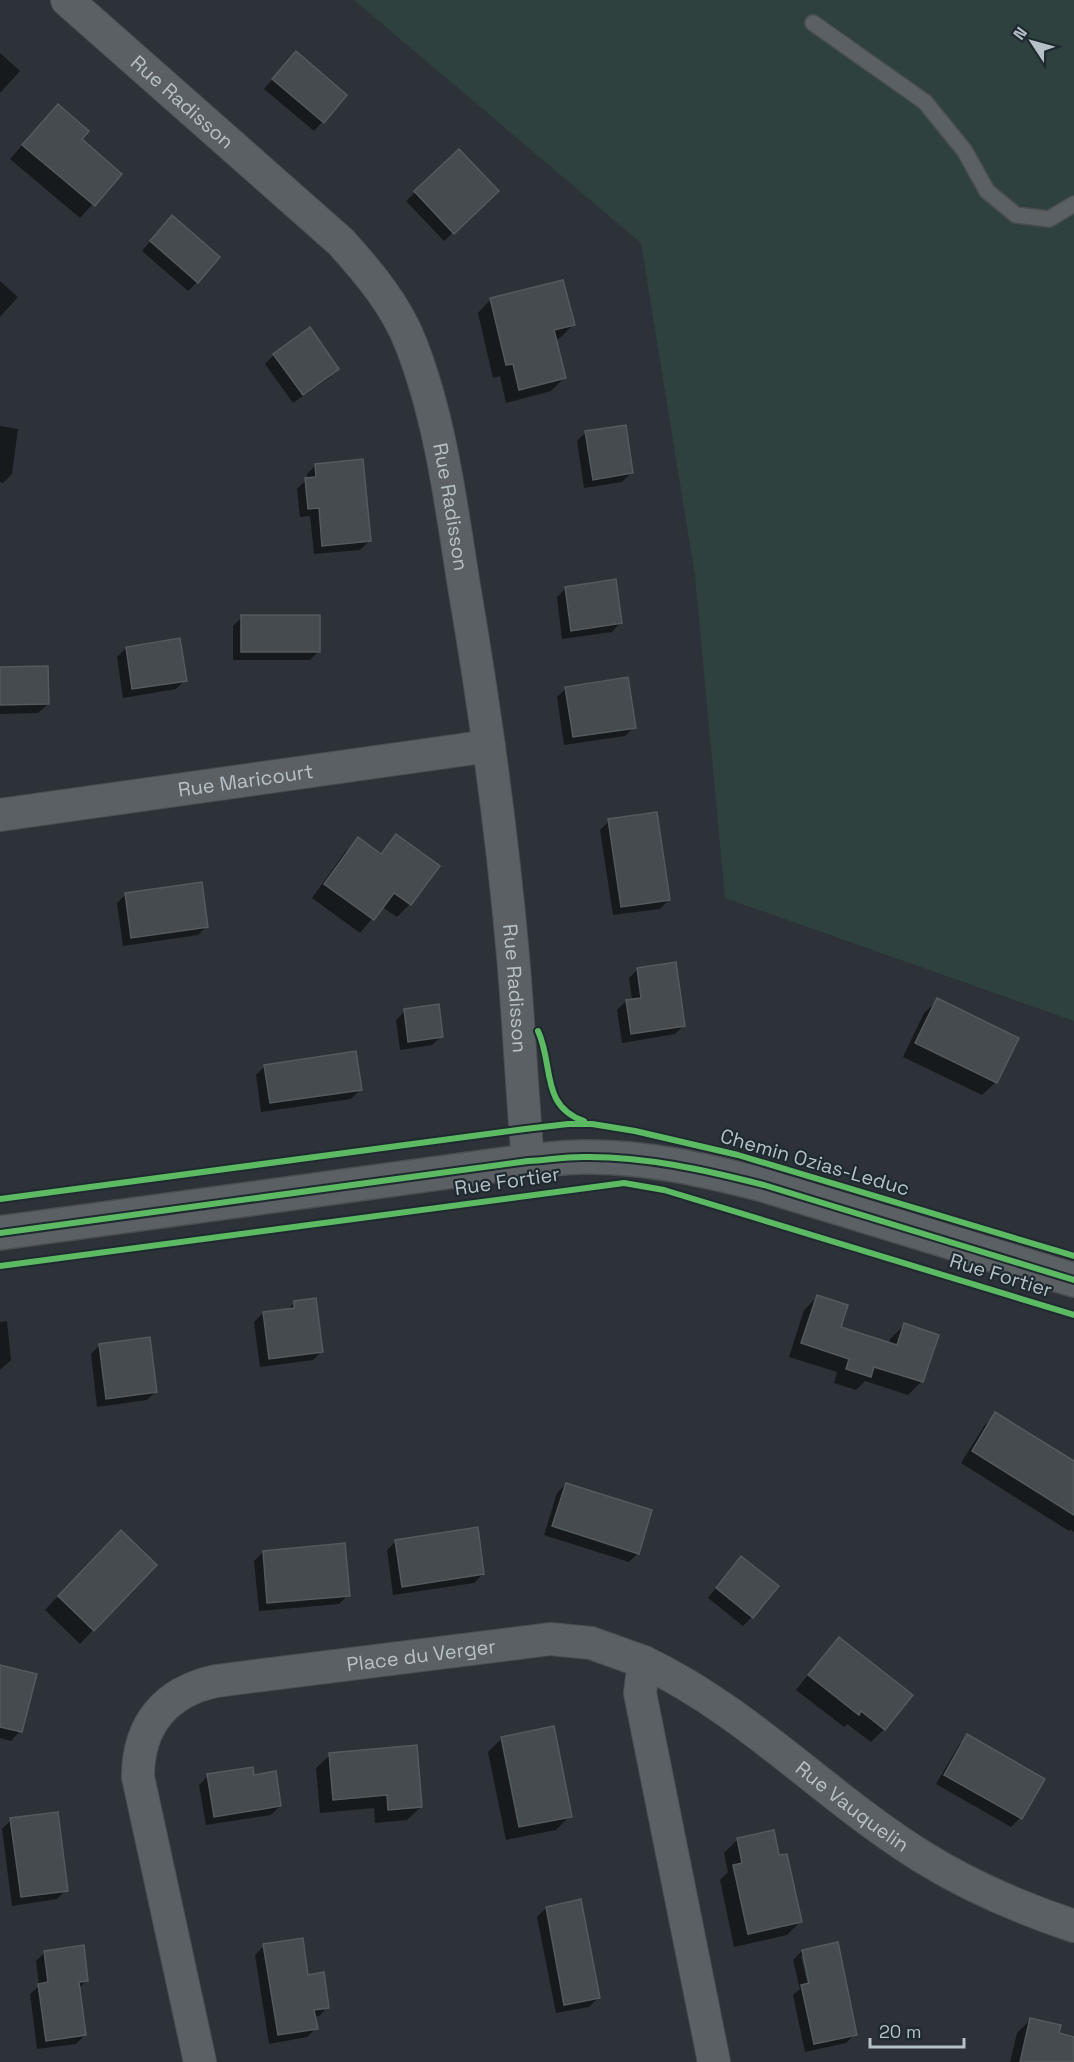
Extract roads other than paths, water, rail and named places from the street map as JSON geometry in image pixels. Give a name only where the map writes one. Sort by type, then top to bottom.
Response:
[{"type":"street","name":"Rue Radisson","points":[[67,0],[340,242],[366,272],[397,316],[410,342],[433,412],[448,484],[484,707],[513,954],[528,1161]]},
{"type":"street","name":"Rue Maricourt","points":[[0,815],[489,746]]},
{"type":"street","name":"Rue Fortier","points":[[0,1233],[528,1161],[609,1157],[677,1165],[722,1174],[1074,1280]]},
{"type":"street","name":"Place du Verger","points":[[200,2062],[138,1777],[142,1740],[154,1718],[171,1700],[192,1688],[216,1681],[550,1639],[591,1642],[644,1662]]},
{"type":"street","name":"Rue Vauquelin","points":[[644,1662],[689,1686],[746,1724],[873,1822],[920,1855],[981,1889],[1029,1911],[1074,1926]]},
{"type":"street","points":[[644,1662],[640,1693],[714,2062]]},
{"type":"lane","points":[[813,23],[925,102],[964,150],[987,191],[1016,215],[1049,219],[1074,204]]}]
